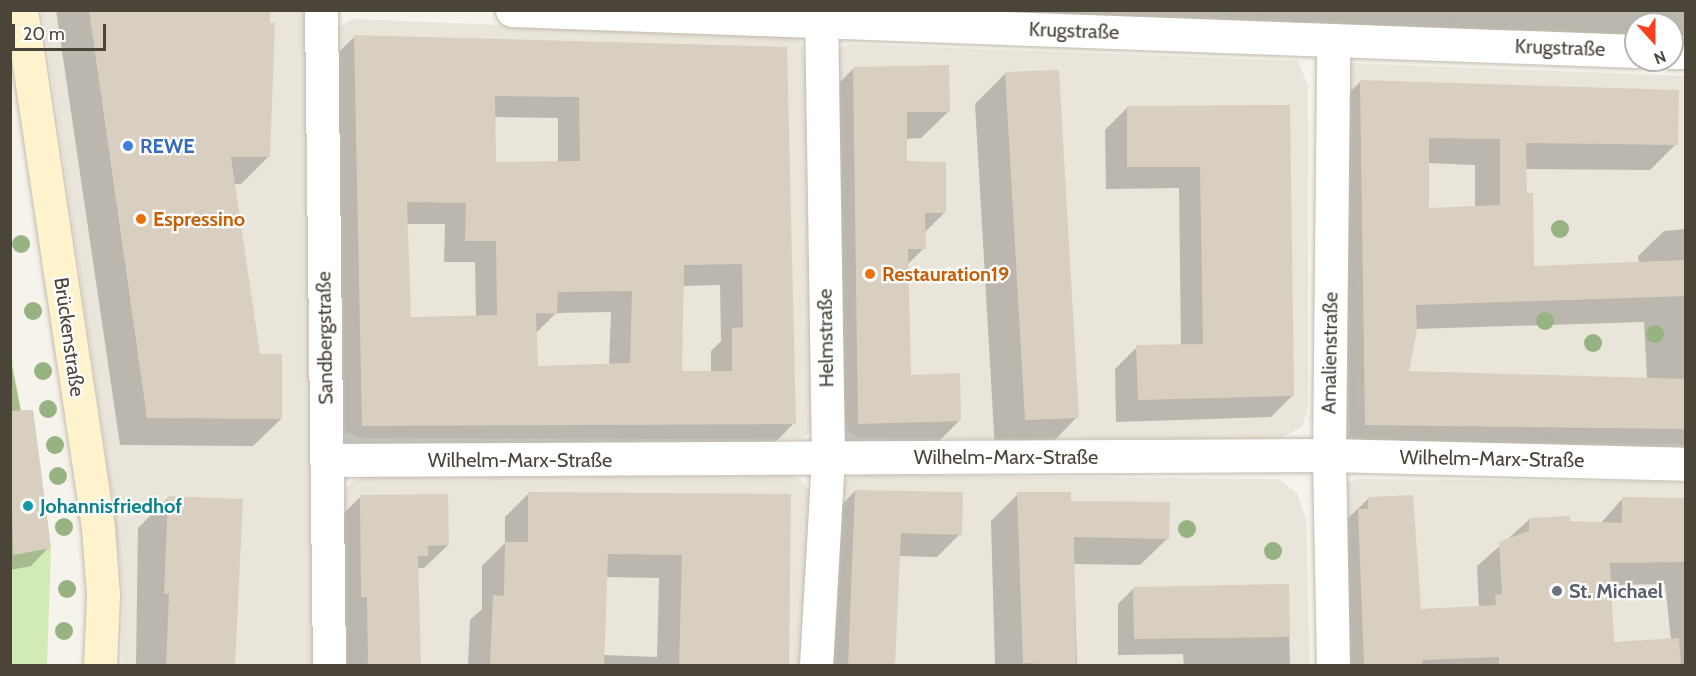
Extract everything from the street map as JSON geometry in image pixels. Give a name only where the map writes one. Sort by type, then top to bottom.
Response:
[{"type":"street","name":"Brückenstraße","points":[[21,10],[98,528],[103,595],[100,666]]},
{"type":"street","name":"Sandbergstraße","points":[[321,10],[329,666]]},
{"type":"street","name":"Krugstraße","points":[[512,10],[821,16],[1333,40],[1624,51]]},
{"type":"street","name":"Helmstraße","points":[[816,666],[828,457],[821,16]]},
{"type":"street","name":"Amalienstraße","points":[[1333,40],[1329,455],[1333,666]]},
{"type":"street","name":"Wilhelm-Marx-Straße","points":[[327,460],[1329,455],[1686,464]]},
{"type":"shaded area","points":[[1685,10],[1686,38],[1684,38],[1684,12],[1624,12],[1624,36],[854,11]]},
{"type":"shaded area","points":[[42,11],[308,11],[317,665],[122,665],[123,589],[113,501]]},
{"type":"shaded area","points":[[352,19],[798,37],[806,57],[812,427],[807,435],[799,439],[363,438],[346,432],[341,424],[332,31]]},
{"type":"shaded area","points":[[849,44],[1298,61],[1308,86],[1308,407],[1302,427],[1279,439],[861,438],[851,434],[843,418],[837,49]]},
{"type":"shaded area","points":[[1347,63],[1685,76],[1685,444],[1361,442],[1350,436],[1343,70]]},
{"type":"shaded area","points":[[853,475],[1279,479],[1297,493],[1306,519],[1310,665],[830,666],[841,482]]},
{"type":"shaded area","points":[[791,476],[801,479],[810,492],[804,665],[341,666],[342,491],[355,480],[363,477]]},
{"type":"shaded area","points":[[1356,479],[1685,482],[1685,665],[1348,665],[1344,484]]},
{"type":"green space","name":"Johannisfriedhof","points":[[10,347],[21,410],[33,410],[51,548],[47,665],[11,665]]},
{"type":"building","points":[[89,10],[270,10],[270,23],[275,22],[270,157],[231,157],[260,354],[282,354],[282,419],[147,418]]},
{"type":"building","points":[[354,35],[787,47],[796,424],[362,426]],"holes":[[[495,96],[579,97],[580,161],[496,162]],[[407,202],[466,203],[465,241],[496,241],[497,315],[411,317]],[[742,264],[743,327],[732,328],[732,371],[682,371],[684,265]],[[632,291],[630,363],[538,366],[536,313],[557,314],[558,292]]]},
{"type":"building","points":[[949,65],[950,112],[907,112],[907,161],[946,162],[946,213],[925,213],[926,249],[908,249],[911,375],[960,373],[961,421],[858,424],[853,67]]},
{"type":"building","points":[[1059,70],[1079,418],[1025,420],[1005,72]]},
{"type":"building","points":[[1360,80],[1679,90],[1678,145],[1526,143],[1527,193],[1533,193],[1534,266],[1686,260],[1686,296],[1416,305],[1417,330],[1409,371],[1686,379],[1686,429],[1365,425]],"holes":[[[1429,138],[1500,139],[1500,205],[1429,208]]]},
{"type":"building","points":[[1290,105],[1294,396],[1138,400],[1136,345],[1203,344],[1200,167],[1127,167],[1127,106]]},
{"type":"building","points":[[33,410],[51,548],[13,555],[10,411]]},
{"type":"building","points":[[855,490],[963,492],[962,535],[901,533],[895,666],[848,666]]},
{"type":"building","points":[[528,492],[791,494],[789,666],[679,666],[682,555],[608,554],[604,666],[490,666],[493,595],[504,596],[505,542],[528,542]]},
{"type":"building","points":[[1017,492],[1071,492],[1071,501],[1170,502],[1169,539],[1074,537],[1076,666],[1023,663]]},
{"type":"building","points":[[448,494],[449,545],[428,546],[428,556],[418,556],[421,666],[368,666],[367,597],[361,597],[360,495]]},
{"type":"building","points":[[1413,495],[1421,609],[1496,605],[1495,595],[1502,594],[1499,542],[1529,531],[1529,518],[1570,516],[1570,521],[1622,523],[1622,497],[1686,498],[1686,562],[1610,563],[1614,642],[1679,638],[1681,666],[1499,666],[1499,657],[1422,660],[1422,666],[1364,666],[1358,509],[1368,509],[1368,497]]},
{"type":"building","points":[[168,496],[243,499],[235,666],[166,666],[169,594],[164,594]]},
{"type":"building","points":[[1289,584],[1290,637],[1134,639],[1133,587]]},
{"type":"place","name":"REWE","points":[[128,146]]},
{"type":"place","name":"Espressino","points":[[141,219]]},
{"type":"place","name":"Restauration19","points":[[870,274]]},
{"type":"place","name":"Johannisfriedhof","points":[[28,506]]},
{"type":"place","name":"St. Michael","points":[[1557,591]]}]
